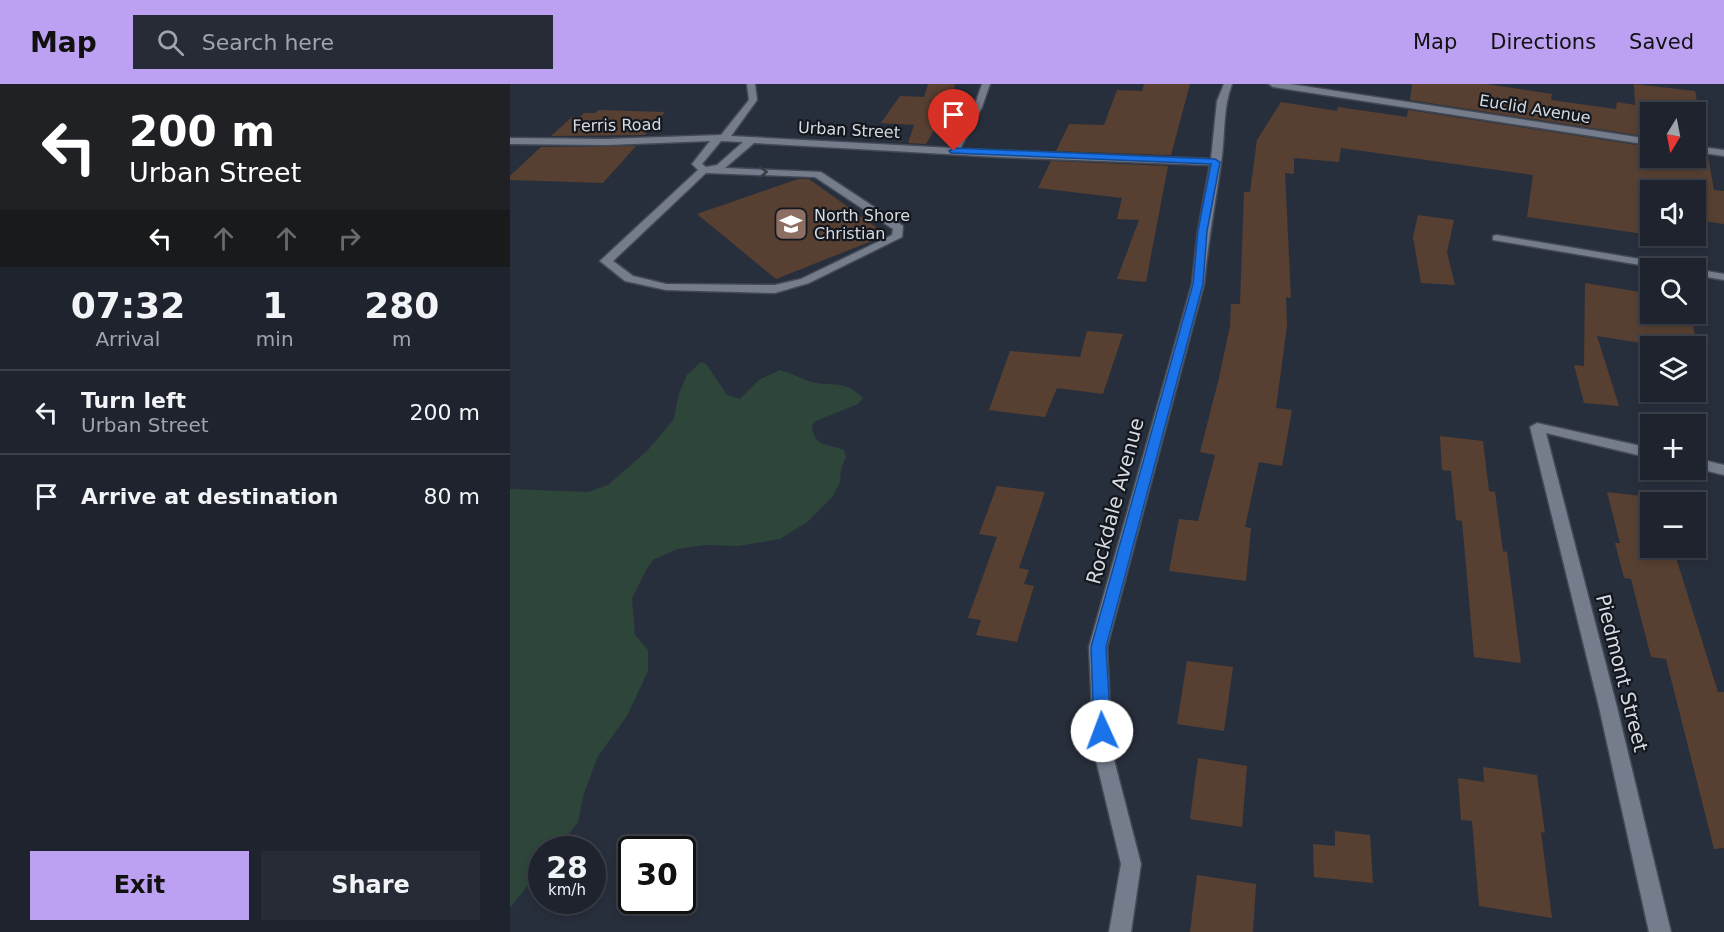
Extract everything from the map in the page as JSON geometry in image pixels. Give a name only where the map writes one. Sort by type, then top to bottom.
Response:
[{"type":"street","points":[[751,84],[753,99],[698,164],[704,170],[817,174],[898,228],[897,237],[805,281],[775,289],[666,287],[629,279],[606,261],[704,170],[720,167],[752,139]]},
{"type":"street","points":[[954,151],[978,107],[987,84]]},
{"type":"street","name":"Rockdale Avenue","points":[[1120,932],[1131,864],[1103,752],[1098,647],[1198,284],[1221,100],[1228,84]]},
{"type":"street","name":"Euclid Avenue","points":[[1273,84],[1640,140]]},
{"type":"street","points":[[1362,98],[1363,84]]},
{"type":"street","name":"Urban Street","points":[[721,138],[1215,162]]},
{"type":"street","name":"Ferris Road","points":[[510,141],[721,138]]},
{"type":"street","points":[[1706,151],[1724,153]]},
{"type":"street","points":[[1497,237],[1640,262]]},
{"type":"street","points":[[1706,274],[1724,277]]},
{"type":"street","name":"Piedmont Street","points":[[1640,451],[1538,428],[1608,707],[1660,932]]},
{"type":"street","points":[[1706,466],[1724,470]]},
{"type":"green space","points":[[701,362],[707,365],[727,395],[740,399],[759,380],[780,370],[811,382],[844,386],[856,392],[863,398],[858,404],[816,421],[812,425],[815,438],[822,444],[844,450],[846,457],[841,469],[840,482],[833,496],[807,522],[780,539],[738,546],[705,545],[677,549],[653,560],[632,598],[635,635],[648,650],[648,671],[627,716],[598,756],[584,793],[578,822],[567,836],[528,836],[528,885],[510,908],[510,489],[588,492],[608,485],[647,451],[674,419],[679,393],[687,375]]},
{"type":"building","points":[[928,84],[955,84],[952,99],[926,144],[908,143],[914,125],[881,123],[900,96],[924,97]]},
{"type":"building","points":[[1144,84],[1190,84],[1171,155],[1056,151],[1069,124],[1104,125],[1117,90],[1142,91]]},
{"type":"building","points":[[1412,84],[1486,84],[1552,94],[1551,100],[1616,109],[1617,102],[1635,105],[1634,84],[1695,91],[1697,102],[1640,102],[1640,135],[1410,100]]},
{"type":"building","points":[[1281,102],[1337,111],[1338,107],[1407,117],[1408,110],[1640,145],[1640,168],[1706,168],[1706,156],[1708,156],[1714,190],[1724,191],[1724,224],[1706,221],[1706,180],[1640,180],[1640,234],[1527,217],[1533,175],[1341,148],[1339,162],[1294,158],[1294,174],[1285,173],[1291,298],[1286,297],[1287,326],[1276,408],[1292,410],[1282,466],[1259,462],[1245,527],[1251,528],[1246,581],[1169,571],[1179,519],[1198,521],[1215,455],[1200,452],[1230,326],[1231,304],[1240,304],[1244,192],[1250,192],[1257,140]]},
{"type":"building","points":[[599,110],[665,112],[645,135],[551,136],[572,117],[580,117],[584,113],[595,113]]},
{"type":"building","points":[[636,146],[603,183],[510,180],[510,176],[541,147]]},
{"type":"building","points":[[1051,161],[1168,166],[1146,282],[1117,279],[1139,220],[1117,219],[1122,198],[1038,188]]},
{"type":"building","name":"North Shore Christian","points":[[798,179],[809,179],[887,235],[776,279],[697,214]]},
{"type":"building","points":[[1418,215],[1454,220],[1447,252],[1455,285],[1421,283],[1413,237]]},
{"type":"building","points":[[1585,283],[1640,292],[1640,324],[1693,324],[1695,336],[1640,336],[1640,343],[1597,336],[1619,406],[1584,403],[1574,365],[1584,366]]},
{"type":"building","points":[[1087,331],[1123,334],[1103,394],[1057,388],[1045,417],[989,410],[1010,351],[1080,357]]},
{"type":"building","points":[[1440,436],[1483,441],[1489,491],[1495,492],[1503,551],[1507,552],[1521,663],[1474,657],[1462,521],[1456,520],[1451,471],[1442,470]]},
{"type":"building","points":[[997,486],[1045,492],[1019,568],[1029,570],[1024,584],[1034,586],[1017,642],[976,635],[981,620],[968,618],[997,537],[979,534]]},
{"type":"building","points":[[1607,492],[1640,496],[1640,558],[1676,558],[1718,692],[1724,692],[1724,848],[1714,849],[1666,659],[1651,657],[1631,579],[1624,578],[1615,543],[1620,543]]},
{"type":"building","points":[[1187,661],[1233,667],[1224,731],[1177,724]]},
{"type":"building","points":[[1198,758],[1247,766],[1242,827],[1190,819]]},
{"type":"building","points":[[1483,767],[1537,775],[1545,833],[1541,832],[1552,918],[1479,906],[1472,821],[1461,820],[1458,778],[1484,782]]},
{"type":"building","points":[[1335,831],[1370,835],[1373,883],[1314,877],[1313,844],[1335,846]]},
{"type":"building","points":[[1197,875],[1256,884],[1253,932],[1190,932]]},
{"type":"place","name":"North Shore Christian","points":[[791,224]]},
{"type":"route","points":[[954,151],[1215,162],[1203,231],[1198,284],[1098,647],[1102,731]]}]
